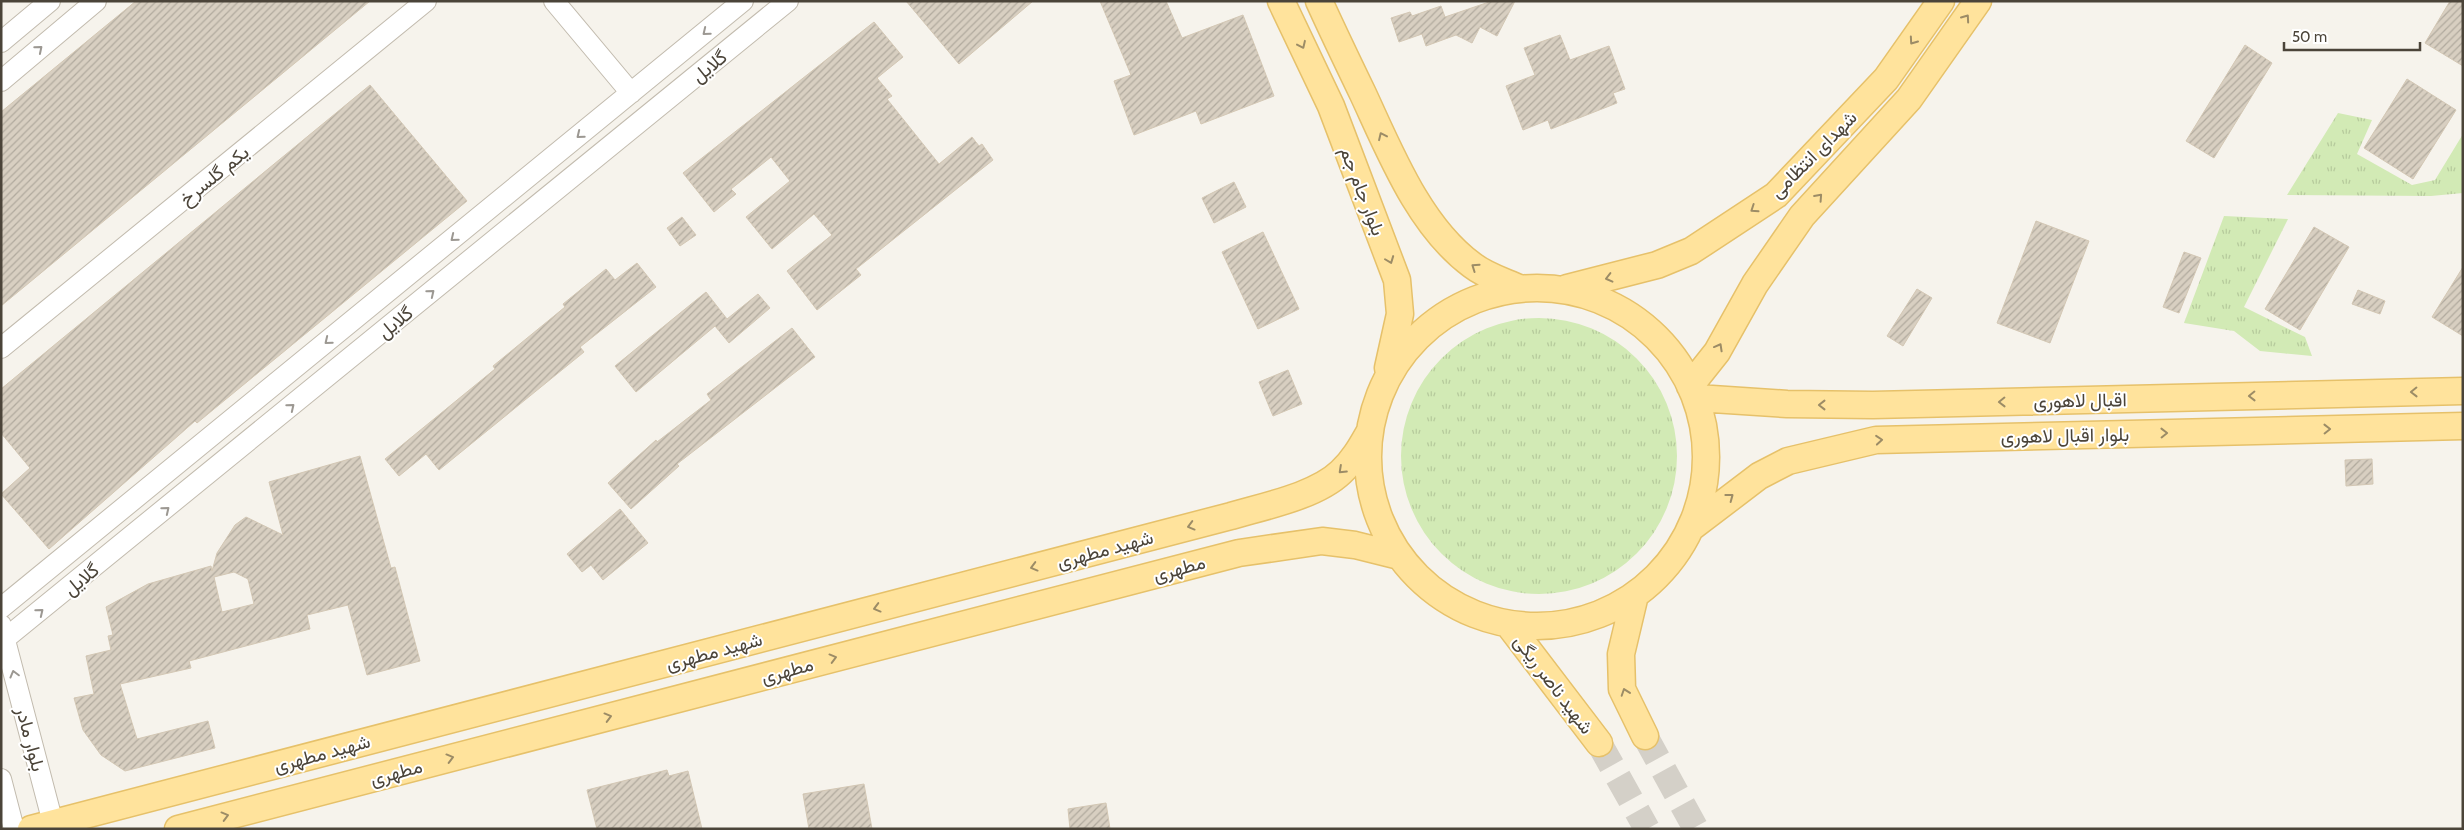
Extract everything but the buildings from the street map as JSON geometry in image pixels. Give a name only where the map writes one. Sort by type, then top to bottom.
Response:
[{"type":"main road","name":"بلوار جام جم","points":[[1281,1],[1330,106],[1397,280],[1400,314],[1382,388]]},
{"type":"main road","name":"بلوار جام جم","points":[[1319,1],[1392,158],[1429,220],[1448,244],[1471,265],[1486,274],[1519,288]]},
{"type":"main road","name":"شهدای انتظامی","points":[[1564,289],[1639,270],[1691,251],[1776,195],[1886,79],[1941,1]]},
{"type":"main road","name":"شهدای انتظامی","points":[[1694,392],[1755,284],[1802,216],[1910,99],[1978,1]]},
{"type":"main road","points":[[1519,288],[1564,289],[1606,301],[1644,324],[1675,357],[1694,392],[1706,440],[1704,484],[1692,527],[1668,565],[1635,595],[1596,616],[1553,626],[1508,624],[1467,612],[1429,588],[1400,556],[1379,517],[1369,475],[1370,431],[1382,388],[1405,351],[1437,320],[1476,299],[1519,288]]},
{"type":"main road","name":"اقبال لاهوری","points":[[1694,392],[1787,404],[1873,405],[2463,390]]},
{"type":"main road","name":"بلوار اقبال لاهوری","points":[[1692,527],[1759,476],[1788,461],[1876,440],[2463,426]]},
{"type":"main road","name":"شهید مطهری","points":[[45,827],[1231,516],[1303,495],[1340,473],[1356,455],[1370,431]]},
{"type":"main road","name":"مطهری","points":[[178,829],[1239,553],[1322,541],[1355,545],[1400,556]]},
{"type":"main road","points":[[1635,595],[1621,654],[1622,689],[1645,736]]},
{"type":"main road","name":"شهید ناصر ریگی","points":[[1508,624],[1598,743]]},
{"type":"street","points":[[1,42],[50,1]]},
{"type":"street","points":[[1,81],[96,1]]},
{"type":"street","name":"یکم گلسرخ","points":[[1,348],[426,1]]},
{"type":"street","points":[[554,1],[631,93]]},
{"type":"street","name":"گلایل","points":[[1,608],[743,1]]},
{"type":"street","name":"گلایل","points":[[3,636],[788,1]]},
{"type":"street","name":"بلوار مادر","points":[[3,636],[45,827]]},
{"type":"street","name":"بلوار مادر","points":[[1,779],[14,829]]},
{"type":"green space","points":[[2338,113],[2372,120],[2357,154],[2412,185],[2435,180],[2463,134],[2463,193],[2431,196],[2287,195]]},
{"type":"green space","points":[[2224,216],[2288,219],[2244,307],[2305,337],[2312,356],[2260,351],[2234,331],[2184,323]]},
{"type":"green space","points":[[1539,318],[1566,321],[1592,328],[1616,341],[1637,358],[1654,379],[1667,403],[1674,429],[1677,456],[1674,483],[1667,509],[1654,533],[1637,554],[1616,571],[1592,584],[1566,591],[1539,594],[1512,591],[1486,584],[1462,571],[1441,554],[1424,533],[1411,509],[1404,483],[1401,456],[1404,429],[1411,403],[1424,379],[1441,358],[1462,341],[1486,328],[1512,321]]},
{"type":"tunnel","points":[[1645,736],[1696,829]]},
{"type":"tunnel","points":[[1599,743],[1647,829]]}]
